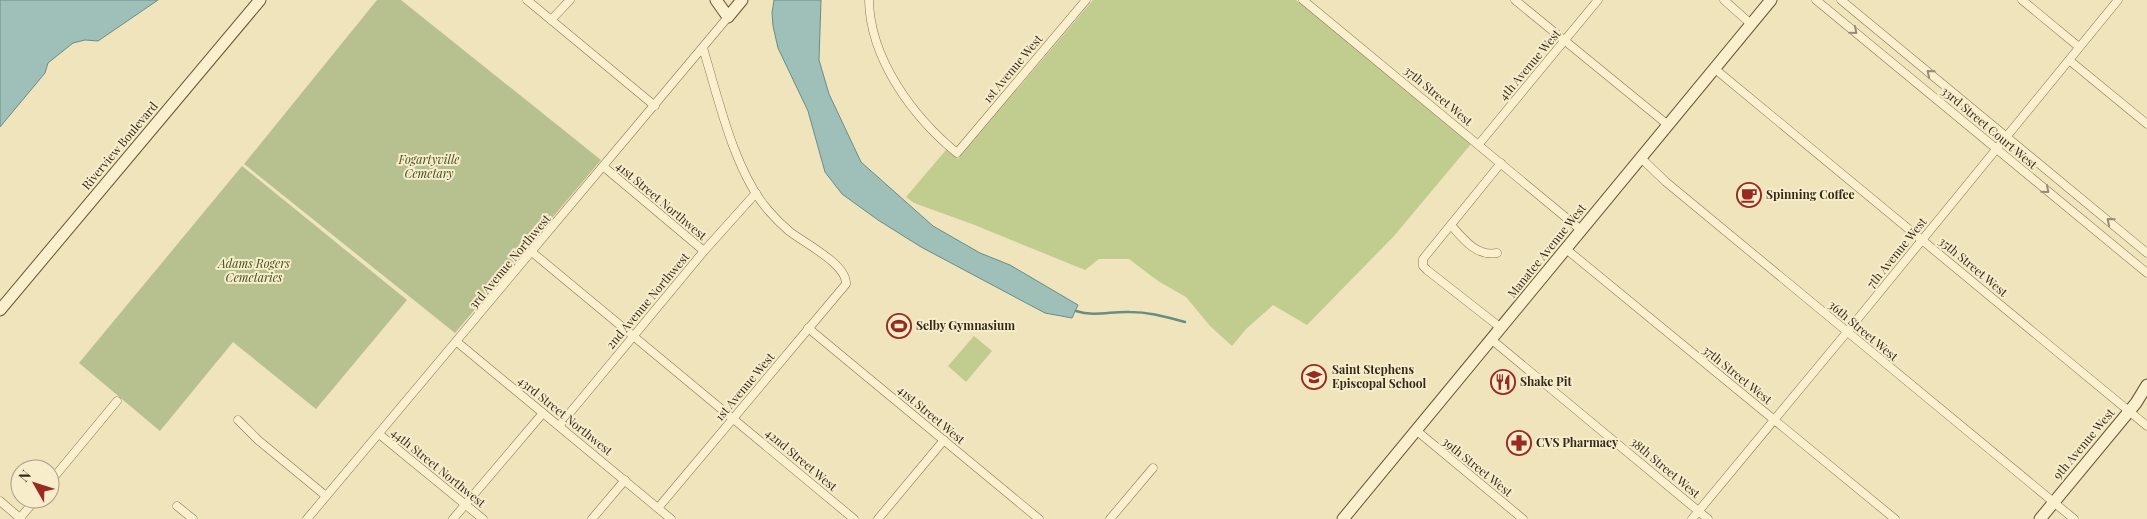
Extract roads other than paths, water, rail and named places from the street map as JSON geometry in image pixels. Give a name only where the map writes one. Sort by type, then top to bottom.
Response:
[{"type":"main road","name":"Riverview Boulevard","points":[[0,310],[260,0]]},
{"type":"main road","points":[[716,0],[728,18],[742,0]]},
{"type":"main road","name":"Manatee Avenue West","points":[[1343,519],[1771,0]]},
{"type":"main road","name":"9th Avenue West","points":[[2040,519],[2129,411],[2147,385]]},
{"type":"street","points":[[527,0],[655,106]]},
{"type":"street","points":[[551,20],[570,0]]},
{"type":"street","name":"1st Avenue West","points":[[869,0],[871,17],[882,54],[898,86],[923,121],[957,153],[1086,0]]},
{"type":"street","name":"37th Street West","points":[[1304,0],[1582,230]]},
{"type":"street","points":[[1514,0],[1668,126]]},
{"type":"street","name":"4th Avenue West","points":[[1479,144],[1598,0]]},
{"type":"street","points":[[1724,0],[1751,24]]},
{"type":"street","name":"33rd Street Court West","points":[[1816,0],[2147,274]]},
{"type":"street","name":"33rd Street Court West","points":[[1842,0],[2147,252]]},
{"type":"street","points":[[2022,0],[2079,47]]},
{"type":"street","name":"7th Avenue West","points":[[1692,519],[1923,240],[2118,0]]},
{"type":"street","name":"3rd Avenue Northwest","points":[[307,519],[728,18]]},
{"type":"street","points":[[703,48],[730,134],[756,193]]},
{"type":"street","points":[[2069,60],[2147,124]]},
{"type":"street","name":"35th Street West","points":[[1715,69],[2147,426]]},
{"type":"street","name":"36th Street West","points":[[1641,158],[1666,182],[2074,519]]},
{"type":"street","points":[[1501,328],[1425,268],[1423,260],[1502,163]]},
{"type":"street","name":"41st Street Northwest","points":[[604,167],[704,251]]},
{"type":"street","name":"1st Avenue West","points":[[658,508],[846,284],[843,272],[836,264],[781,224],[756,193]]},
{"type":"street","name":"2nd Avenue Northwest","points":[[559,426],[704,251],[756,193]]},
{"type":"street","points":[[1451,225],[1479,252],[1487,255],[1497,253]]},
{"type":"street","name":"37th Street West","points":[[1566,249],[1895,519]]},
{"type":"street","name":"42nd Street West","points":[[532,252],[854,519]]},
{"type":"street","name":"41st Street West","points":[[808,328],[1040,519]]},
{"type":"street","name":"38th Street West","points":[[1492,340],[1708,519]]},
{"type":"street","name":"43rd Street Northwest","points":[[457,342],[672,519]]},
{"type":"street","points":[[60,470],[117,401]]},
{"type":"street","points":[[452,519],[543,413]]},
{"type":"street","points":[[238,420],[258,440],[326,496]]},
{"type":"street","name":"39th Street West","points":[[1416,431],[1523,519]]},
{"type":"street","name":"44th Street Northwest","points":[[379,434],[483,519]]},
{"type":"street","points":[[878,519],[944,440]]},
{"type":"street","points":[[1110,519],[1153,468]]},
{"type":"street","points":[[592,519],[625,480]]},
{"type":"street","points":[[0,502],[21,518]]},
{"type":"street","points":[[177,506],[193,519]]},
{"type":"water","points":[[0,0],[158,0],[98,41],[85,40],[73,43],[48,63],[45,73],[0,127]]},
{"type":"water","points":[[774,0],[821,0],[819,60],[829,94],[861,162],[933,226],[980,253],[1010,265],[1078,305],[1072,318],[1045,313],[921,247],[878,220],[842,194],[825,172],[808,111],[778,48],[773,26]]},
{"type":"waterway","points":[[1076,311],[1090,314],[1144,313],[1185,322]]},
{"type":"place","name":"Spinning Coffee","points":[[1749,195]]},
{"type":"place","name":"Selby Gymnasium","points":[[899,326]]},
{"type":"place","name":"Saint Stephens Episcopal School","points":[[1314,377]]},
{"type":"place","name":"Shake Pit","points":[[1503,382]]},
{"type":"place","name":"CVS Pharmacy","points":[[1519,443]]},
{"type":"park label","name":"Fogartyville Cemetary","points":[[429,167]]},
{"type":"park label","name":"Adams Rogers Cemetaries","points":[[254,271]]}]
